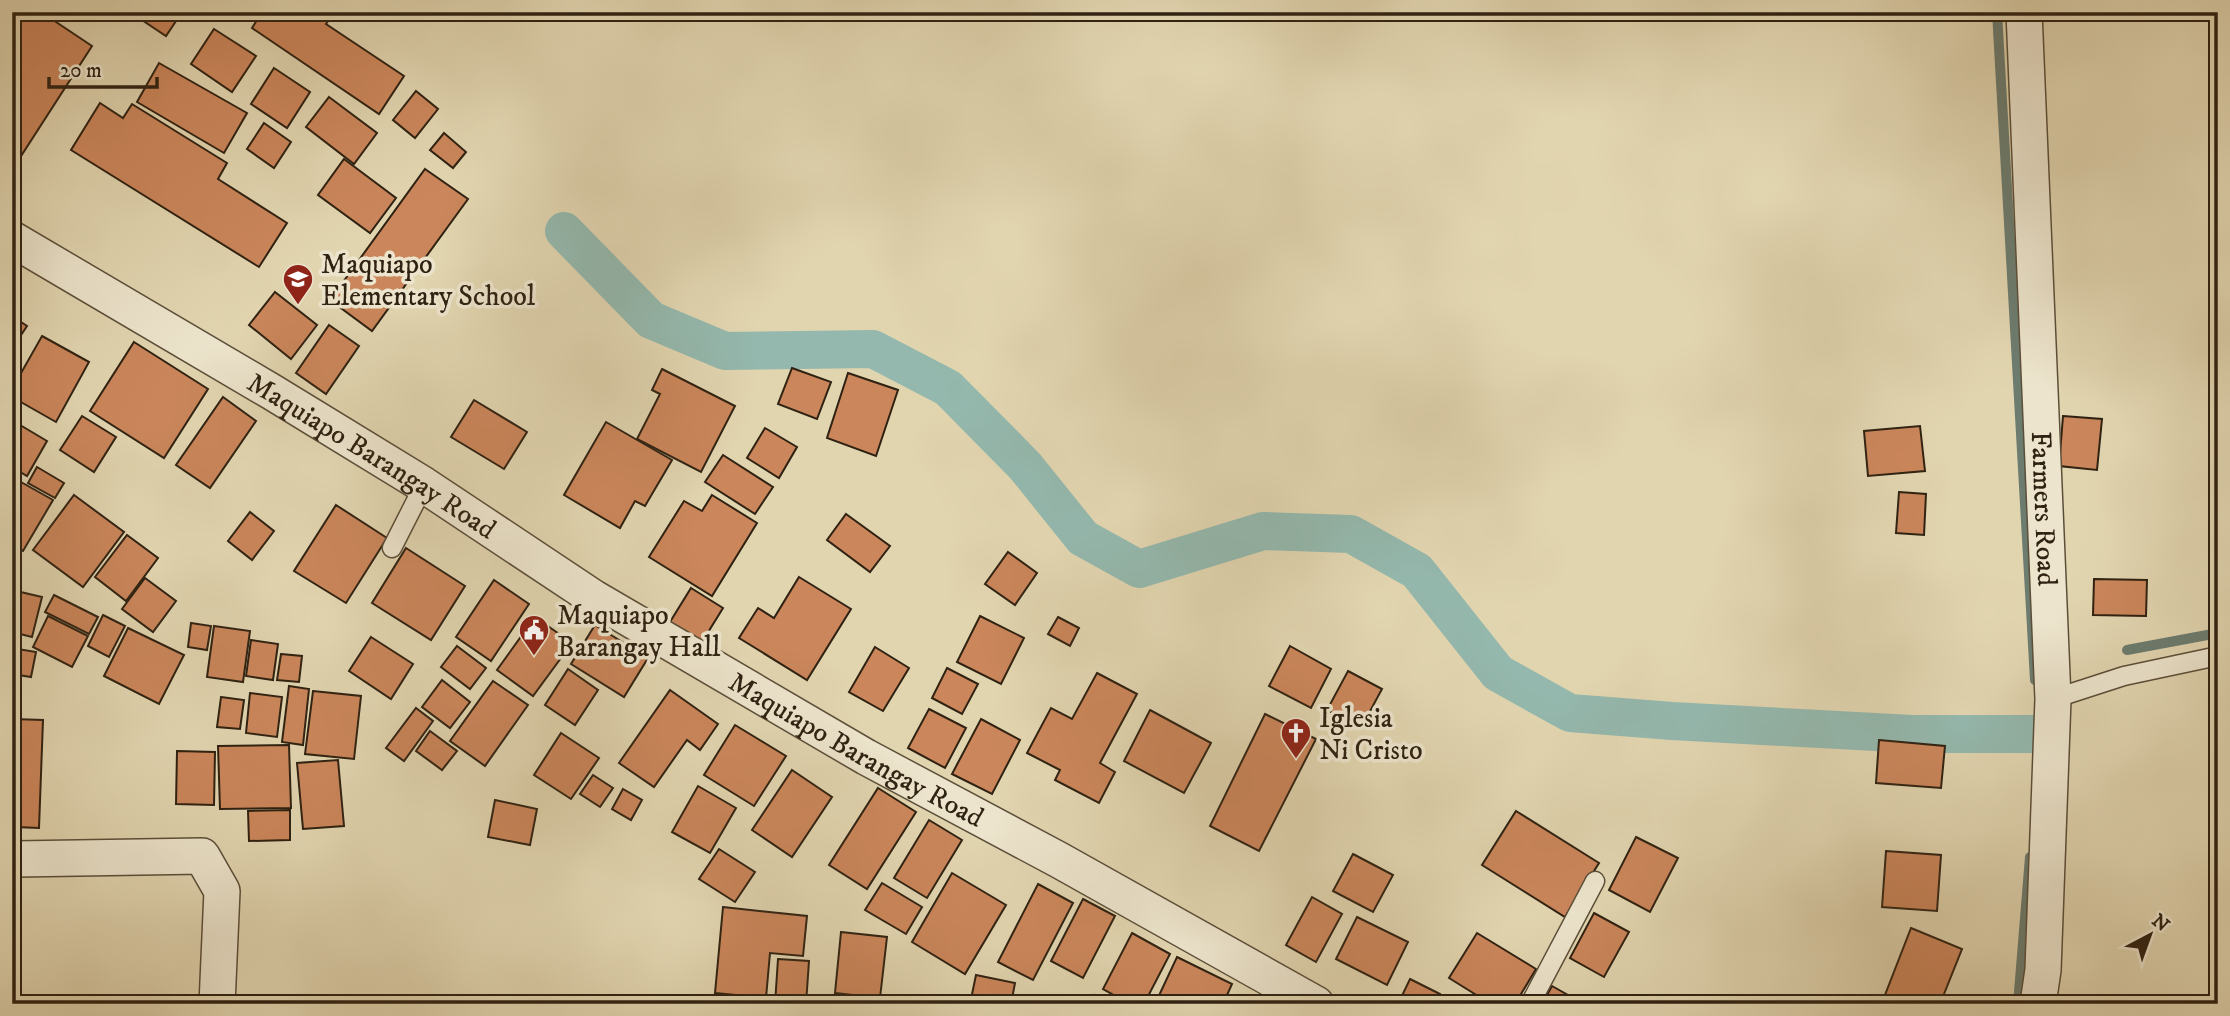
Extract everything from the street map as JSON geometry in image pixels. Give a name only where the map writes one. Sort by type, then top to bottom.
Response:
[{"type":"street","name":"Farmers Road","points":[[2025,12],[2053,699],[2045,946],[2038,1004]]},
{"type":"street","name":"Maquiapo Barangay Road","points":[[12,239],[424,485],[594,598],[818,729],[1316,1004]]},
{"type":"street","points":[[16,859],[202,856],[222,891],[217,1004]]},
{"type":"lane","points":[[392,548],[424,485]]},
{"type":"lane","points":[[2053,699],[2124,676],[2218,656]]},
{"type":"lane","points":[[1530,1004],[1595,881]]},
{"type":"building","points":[[12,12],[41,12],[92,46],[12,170]]},
{"type":"building","points":[[130,12],[182,12],[166,36]]},
{"type":"building","points":[[262,12],[335,12],[326,24],[404,76],[379,114],[252,28]]},
{"type":"building","points":[[214,29],[256,56],[232,92],[191,64]]},
{"type":"building","points":[[159,63],[247,113],[224,153],[137,102]]},
{"type":"building","points":[[274,68],[310,92],[287,128],[251,104]]},
{"type":"building","points":[[416,91],[438,109],[415,138],[393,120]]},
{"type":"building","points":[[329,97],[377,133],[354,164],[306,127]]},
{"type":"building","points":[[100,103],[123,118],[132,104],[227,163],[218,179],[287,223],[259,267],[71,150]]},
{"type":"building","points":[[264,123],[291,142],[274,168],[247,149]]},
{"type":"building","points":[[444,133],[466,152],[453,168],[430,150]]},
{"type":"building","points":[[344,159],[396,198],[370,233],[318,195]]},
{"type":"building","points":[[425,169],[468,199],[372,331],[330,300]]},
{"type":"building","points":[[12,267],[19,271],[12,281]]},
{"type":"building","points":[[275,292],[317,325],[291,359],[249,325]]},
{"type":"building","points":[[12,316],[27,326],[12,349]]},
{"type":"building","points":[[329,325],[359,346],[326,394],[296,373]]},
{"type":"building","points":[[42,336],[89,362],[56,422],[12,397],[12,389]]},
{"type":"building","points":[[134,342],[208,389],[164,458],[90,411]]},
{"type":"building","points":[[792,368],[831,382],[817,419],[778,404]]},
{"type":"building","points":[[662,369],[735,406],[701,472],[637,439],[660,394],[652,390]]},
{"type":"building","points":[[848,373],[898,390],[876,456],[827,438]]},
{"type":"building","points":[[223,397],[256,421],[210,488],[176,465]]},
{"type":"building","points":[[474,400],[527,432],[504,469],[451,437]]},
{"type":"building","points":[[82,416],[116,437],[94,472],[60,450]]},
{"type":"building","points":[[2063,416],[2102,419],[2097,470],[2059,466]]},
{"type":"building","points":[[15,422],[47,441],[27,476],[12,467],[12,426]]},
{"type":"building","points":[[606,422],[672,460],[645,506],[635,501],[620,528],[564,495]]},
{"type":"building","points":[[1920,426],[1925,471],[1868,476],[1864,431]]},
{"type":"building","points":[[765,428],[797,447],[779,478],[747,458]]},
{"type":"building","points":[[723,455],[773,487],[755,514],[705,482]]},
{"type":"building","points":[[37,467],[64,483],[55,498],[28,483]]},
{"type":"building","points":[[12,477],[53,500],[23,551],[12,545]]},
{"type":"building","points":[[1899,492],[1926,494],[1924,535],[1896,533]]},
{"type":"building","points":[[74,495],[124,532],[83,587],[33,550]]},
{"type":"building","points":[[712,495],[757,523],[712,596],[649,557],[684,501],[702,511]]},
{"type":"building","points":[[336,505],[387,538],[346,603],[294,571]]},
{"type":"building","points":[[250,512],[274,531],[252,560],[228,541]]},
{"type":"building","points":[[846,514],[890,546],[870,572],[827,540]]},
{"type":"building","points":[[127,535],[158,558],[126,601],[95,577]]},
{"type":"building","points":[[406,548],[465,586],[431,640],[372,603]]},
{"type":"building","points":[[1008,552],[1037,573],[1015,605],[985,584]]},
{"type":"building","points":[[799,577],[851,609],[807,680],[739,638],[758,608],[774,618]]},
{"type":"building","points":[[145,578],[176,601],[153,632],[122,609]]},
{"type":"building","points":[[2094,579],[2147,580],[2146,616],[2093,615]]},
{"type":"building","points":[[494,580],[529,604],[491,661],[456,637]]},
{"type":"building","points":[[691,588],[723,608],[702,642],[670,622]]},
{"type":"building","points":[[12,590],[42,597],[32,637],[12,632]]},
{"type":"building","points":[[54,595],[98,617],[89,634],[45,612]]},
{"type":"building","points":[[103,615],[125,626],[109,657],[88,646]]},
{"type":"building","points":[[48,616],[88,636],[72,667],[33,647]]},
{"type":"building","points":[[980,616],[1024,638],[1001,684],[957,662]]},
{"type":"building","name":"Maquiapo Barangay Hall","points":[[535,617],[572,643],[533,696],[497,670]]},
{"type":"building","points":[[1058,617],[1079,628],[1070,646],[1048,634]]},
{"type":"building","points":[[191,623],[211,626],[207,650],[188,647]]},
{"type":"building","points":[[595,625],[648,658],[624,697],[571,664]]},
{"type":"building","points":[[214,626],[250,631],[243,682],[207,677]]},
{"type":"building","points":[[128,628],[184,655],[159,704],[104,676]]},
{"type":"building","points":[[371,637],[413,664],[391,699],[349,671]]},
{"type":"building","points":[[251,640],[278,644],[273,680],[246,676]]},
{"type":"building","points":[[457,646],[486,668],[470,689],[441,667]]},
{"type":"building","points":[[1290,646],[1331,669],[1311,708],[1269,686]]},
{"type":"building","points":[[875,647],[909,668],[883,711],[849,692]]},
{"type":"building","points":[[12,648],[36,652],[31,677],[12,674]]},
{"type":"building","points":[[281,654],[302,656],[299,682],[277,680]]},
{"type":"building","points":[[947,668],[978,684],[962,714],[932,698]]},
{"type":"building","points":[[568,669],[598,690],[575,725],[545,705]]},
{"type":"building","points":[[1348,671],[1382,689],[1361,728],[1327,710]]},
{"type":"building","points":[[1097,673],[1137,694],[1100,763],[1115,772],[1099,803],[1055,780],[1060,770],[1027,753],[1051,708],[1072,719]]},
{"type":"building","points":[[442,680],[470,702],[450,728],[422,707]]},
{"type":"building","points":[[493,681],[528,705],[485,766],[450,741]]},
{"type":"building","points":[[289,686],[309,689],[303,745],[282,742]]},
{"type":"building","points":[[670,690],[718,724],[700,750],[687,740],[654,787],[619,763]]},
{"type":"building","points":[[313,691],[361,696],[354,759],[305,754]]},
{"type":"building","points":[[250,693],[282,697],[277,737],[246,733]]},
{"type":"building","points":[[221,697],[244,700],[240,729],[217,727]]},
{"type":"building","points":[[416,708],[433,721],[404,761],[386,748]]},
{"type":"building","points":[[929,709],[966,728],[945,768],[908,748]]},
{"type":"building","points":[[1150,710],[1211,743],[1184,793],[1124,761]]},
{"type":"building","points":[[1265,714],[1316,739],[1259,851],[1210,826]]},
{"type":"building","points":[[12,719],[43,720],[39,828],[15,827],[16,800],[12,800]]},
{"type":"building","points":[[981,719],[1020,740],[992,794],[952,774]]},
{"type":"building","points":[[735,725],[786,756],[754,806],[704,775]]},
{"type":"building","points":[[430,731],[457,751],[442,770],[416,751]]},
{"type":"building","points":[[561,733],[599,758],[571,799],[534,775]]},
{"type":"building","points":[[1879,740],[1945,746],[1941,788],[1876,783]]},
{"type":"building","points":[[289,745],[291,808],[220,809],[218,746]]},
{"type":"building","points":[[177,751],[215,752],[214,805],[176,804]]},
{"type":"building","points":[[338,760],[344,826],[303,829],[297,763]]},
{"type":"building","points":[[792,770],[832,797],[792,857],[752,830]]},
{"type":"building","points":[[593,775],[613,788],[600,807],[580,794]]},
{"type":"building","points":[[698,786],[736,808],[710,853],[672,832]]},
{"type":"building","points":[[878,788],[916,812],[867,889],[829,865]]},
{"type":"building","points":[[623,789],[642,800],[631,820],[612,809]]},
{"type":"building","points":[[495,800],[537,809],[530,845],[488,837]]},
{"type":"building","points":[[290,810],[290,840],[249,841],[248,811]]},
{"type":"building","points":[[1516,811],[1599,863],[1565,917],[1482,865]]},
{"type":"building","points":[[929,820],[962,840],[927,898],[894,878]]},
{"type":"building","points":[[1636,837],[1678,858],[1650,912],[1609,890]]},
{"type":"building","points":[[719,849],[755,872],[735,902],[699,879]]},
{"type":"building","points":[[1886,851],[1941,855],[1937,911],[1882,907]]},
{"type":"building","points":[[1353,854],[1393,875],[1373,912],[1333,891]]},
{"type":"building","points":[[952,873],[1006,905],[965,974],[912,942]]},
{"type":"building","points":[[882,883],[922,907],[906,934],[865,910]]},
{"type":"building","points":[[1038,884],[1073,903],[1033,980],[998,962]]},
{"type":"building","points":[[1312,897],[1342,914],[1316,962],[1286,945]]},
{"type":"building","points":[[1083,899],[1115,916],[1083,978],[1051,961]]},
{"type":"building","points":[[723,907],[807,916],[803,956],[770,953],[766,998],[715,993]]},
{"type":"building","points":[[1594,913],[1629,932],[1604,977],[1570,958]]},
{"type":"building","points":[[1357,917],[1408,942],[1387,985],[1336,959]]},
{"type":"building","points":[[1911,928],[1962,949],[1940,1004],[1907,1004],[1885,995]]},
{"type":"building","points":[[841,932],[887,937],[880,998],[835,993]]},
{"type":"building","points":[[1132,933],[1170,954],[1144,1004],[1130,1004],[1103,989]]},
{"type":"building","points":[[1477,933],[1536,969],[1515,1004],[1491,1004],[1449,978]]},
{"type":"building","points":[[1177,957],[1232,984],[1223,1004],[1155,1004]]},
{"type":"building","points":[[778,959],[809,961],[806,1004],[775,1004]]},
{"type":"building","points":[[976,975],[1015,983],[1011,1004],[970,1004]]},
{"type":"building","points":[[1410,979],[1440,994],[1435,1004],[1398,1004]]},
{"type":"building","points":[[1552,986],[1584,1004],[1542,1004]]},
{"type":"building","points":[[1095,995],[1110,1004],[1090,1004]]},
{"type":"building","points":[[313,997],[339,997],[339,1004],[313,1004]]},
{"type":"building","points":[[699,998],[758,1003],[758,1004],[698,1004]]},
{"type":"waterway","points":[[1997,12],[2035,680]]},
{"type":"waterway","points":[[564,231],[651,320],[725,351],[873,349],[948,388],[1025,466],[1083,538],[1139,569],[1263,531],[1351,534],[1417,571],[1498,673],[1570,713],[1912,734],[2038,734]]},
{"type":"waterway","points":[[2127,650],[2218,633]]},
{"type":"waterway","points":[[2018,1004],[2030,857]]},
{"type":"place","name":"Maquiapo Elementary School","points":[[298,306]]},
{"type":"place","name":"Maquiapo Barangay Hall","points":[[534,657]]},
{"type":"place","name":"Iglesia Ni Cristo","points":[[1296,760]]}]
